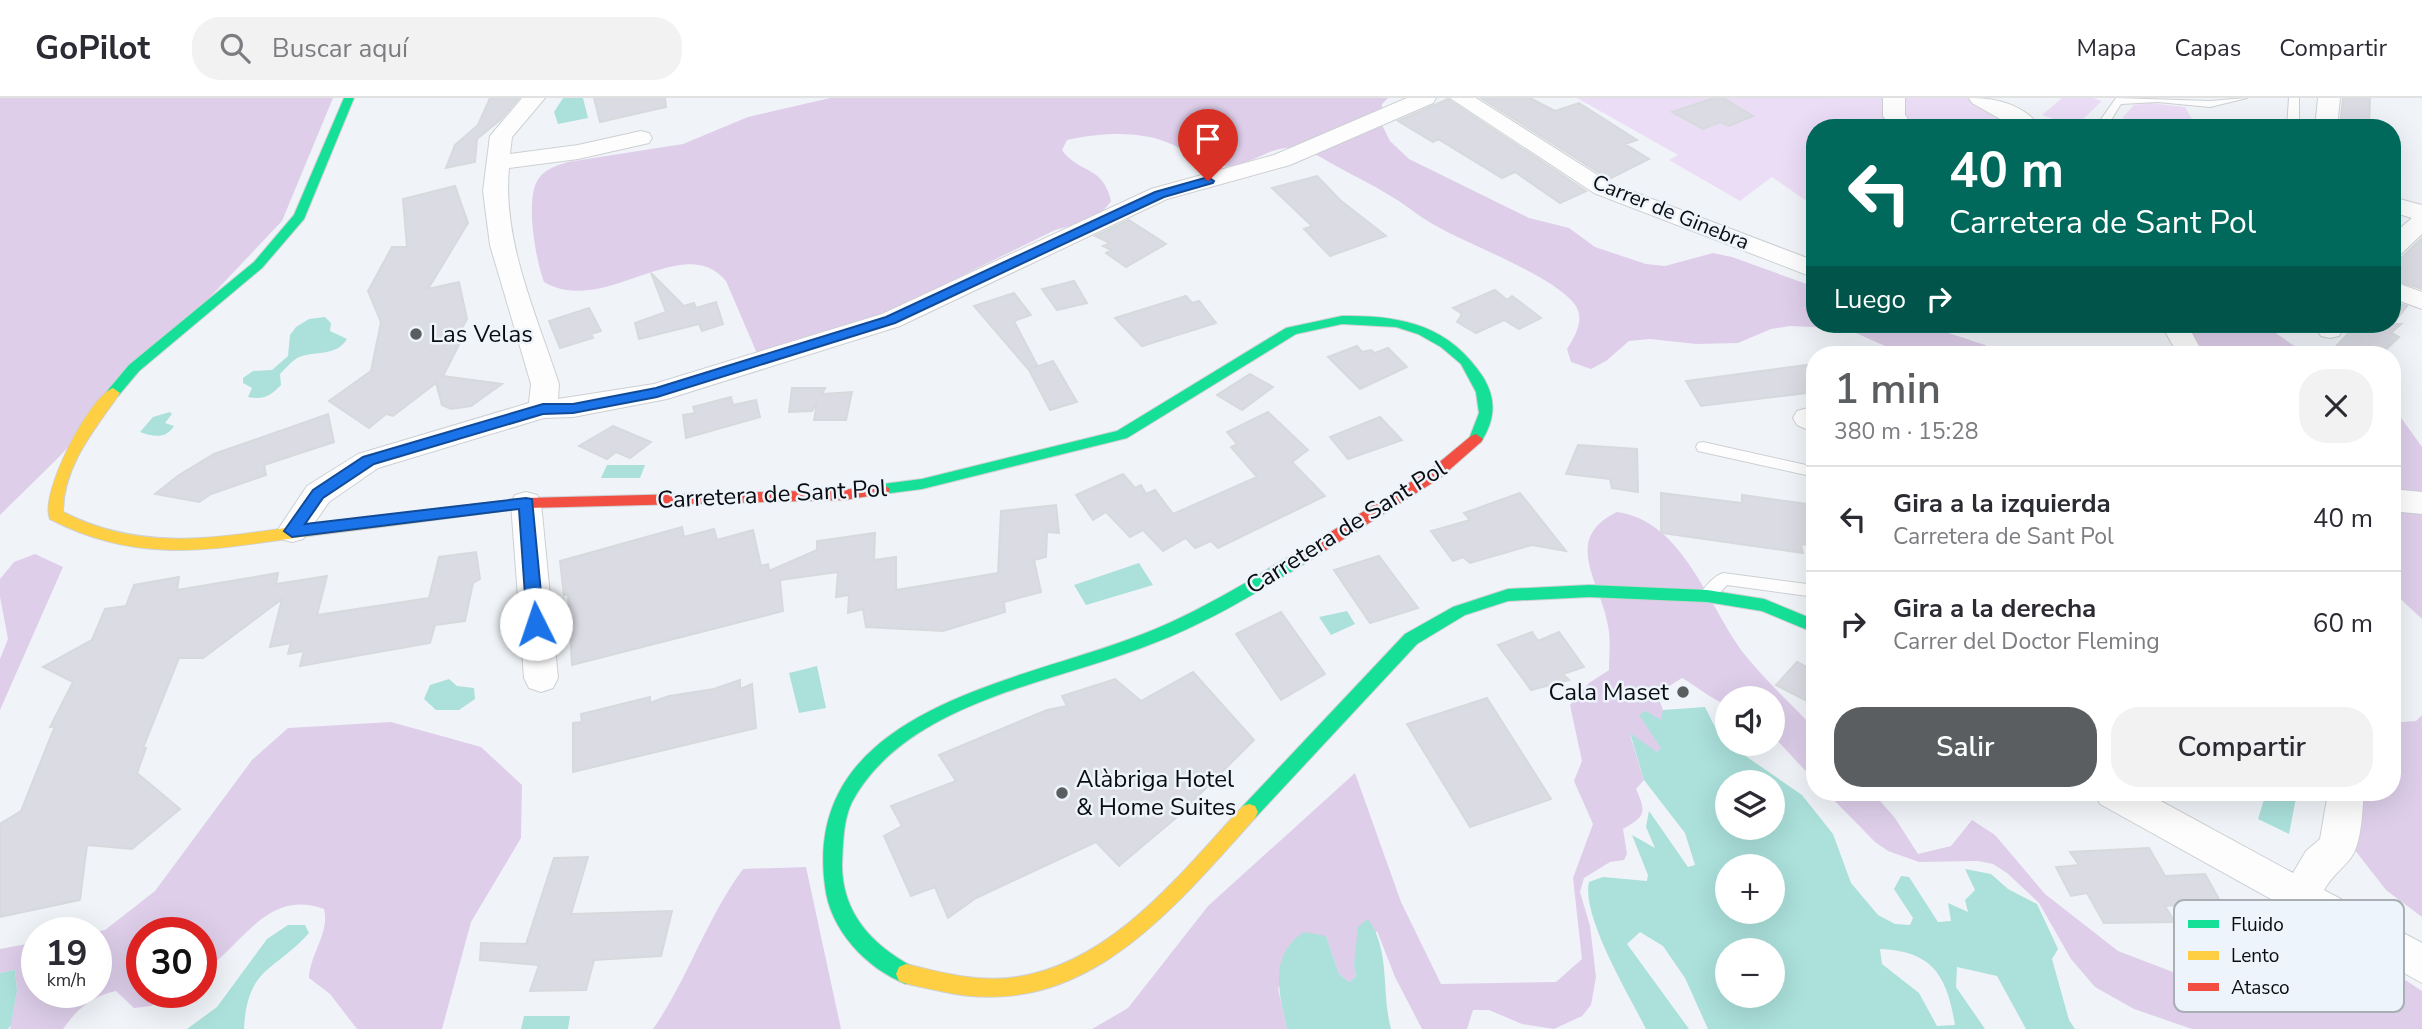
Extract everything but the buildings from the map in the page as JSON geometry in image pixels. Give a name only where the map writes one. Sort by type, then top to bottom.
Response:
[{"type":"street","name":"Carretera de Sant Pol","points":[[349,98],[300,216],[258,265],[134,368],[103,405],[76,444],[53,502],[55,515],[74,528],[106,541],[142,546],[184,546],[526,503],[844,495],[922,484],[1122,435],[1291,331],[1318,322],[1377,322],[1421,330],[1462,355],[1481,382],[1489,409],[1481,432],[1446,467],[1270,579],[1147,640],[1010,686],[944,712],[898,736],[862,770],[844,798],[834,834],[833,877],[838,908],[868,951],[898,972],[975,996],[1022,995],[1069,981],[1105,958],[1164,902],[1412,639],[1459,611],[1508,595],[1589,591],[1707,596],[1763,605],[1806,622]]},
{"type":"street","points":[[534,98],[501,136],[495,191],[502,245],[545,384],[543,409]]},
{"type":"street","points":[[292,531],[318,494],[368,461],[543,409],[573,408],[657,393],[891,320],[1159,194],[1282,160],[1425,98]]},
{"type":"street","name":"Carrer de Ginebra","points":[[1461,98],[1602,188],[1806,267]]},
{"type":"street","points":[[1894,98],[1894,116],[1896,119]]},
{"type":"street","points":[[1980,98],[2019,119]]},
{"type":"street","points":[[2327,119],[2329,98]]},
{"type":"street","points":[[498,163],[578,152],[641,138]]},
{"type":"street","points":[[2401,207],[2422,213]]},
{"type":"street","points":[[2401,241],[2422,221]]},
{"type":"street","points":[[2401,270],[2422,278]]},
{"type":"street","points":[[2401,293],[2422,301]]},
{"type":"street","points":[[2401,501],[2422,503]]},
{"type":"street","points":[[526,503],[541,678]]},
{"type":"street","points":[[2128,801],[2308,900]]},
{"type":"street","points":[[2301,896],[2319,863],[2337,847],[2345,801]]},
{"type":"street","points":[[2404,954],[2422,964]]},
{"type":"lane","points":[[2106,119],[2117,101],[2158,99],[2210,104],[2242,98]]},
{"type":"lane","points":[[2293,119],[2294,98]]},
{"type":"lane","points":[[1703,447],[1806,469]]},
{"type":"lane","points":[[1707,596],[1723,579],[1806,590]]},
{"type":"shaded area","points":[[0,98],[333,98],[282,221],[56,460],[0,515]]},
{"type":"shaded area","points":[[563,98],[583,98],[588,118],[558,124],[554,112]]},
{"type":"shaded area","points":[[830,98],[1388,98],[1382,104],[1381,123],[1390,141],[1409,159],[1529,218],[1569,228],[1595,247],[1646,264],[1665,266],[1713,253],[1732,257],[1806,284],[1806,327],[1771,329],[1738,343],[1696,344],[1650,339],[1629,341],[1606,361],[1591,369],[1571,362],[1567,349],[1579,325],[1579,313],[1572,301],[1561,291],[1528,271],[1432,224],[1387,194],[1319,156],[1290,148],[1272,151],[1238,165],[1220,166],[1146,136],[1106,134],[1067,140],[1062,150],[1069,158],[1096,175],[1107,189],[1111,201],[1094,217],[1055,230],[888,312],[759,358],[726,281],[708,268],[688,264],[665,268],[592,290],[567,290],[544,282],[535,245],[532,199],[539,178],[548,170],[568,162],[683,144],[748,117]]},
{"type":"shaded area","points":[[1577,98],[1971,98],[2010,119],[1806,119],[1806,201],[1772,177],[1740,201],[1669,160],[1678,155]]},
{"type":"shaded area","points":[[2062,98],[2093,98],[2102,101],[2083,119],[2053,119],[2042,115]]},
{"type":"shaded area","points":[[2150,103],[2185,107],[2192,119],[2124,119],[2134,105]]},
{"type":"shaded area","points":[[325,317],[331,323],[330,331],[347,339],[343,344],[332,351],[299,357],[280,374],[281,385],[273,392],[258,398],[248,397],[252,388],[243,383],[243,378],[253,371],[272,370],[288,356],[290,335],[296,327],[309,319]]},
{"type":"shaded area","points":[[1856,333],[1948,333],[1986,346],[1885,346]]},
{"type":"shaded area","points":[[2191,333],[2276,333],[2294,346],[2201,346]]},
{"type":"shaded area","points":[[170,412],[172,414],[165,423],[174,426],[167,433],[154,436],[140,432],[153,417]]},
{"type":"shaded area","points":[[2401,418],[2422,447],[2422,491],[2401,490]]},
{"type":"shaded area","points":[[607,465],[645,465],[640,478],[601,478]]},
{"type":"shaded area","points":[[1617,512],[1640,519],[1660,531],[1692,569],[1745,655],[1772,686],[1715,686],[1715,700],[1682,678],[1657,694],[1663,710],[1661,748],[1657,752],[1630,735],[1644,780],[1636,789],[1643,809],[1636,821],[1623,829],[1627,854],[1624,860],[1610,862],[1584,878],[1580,892],[1590,926],[1596,977],[1591,1005],[1582,1016],[1554,1029],[1522,1024],[1489,1010],[1473,1010],[1467,1029],[1422,1029],[1395,977],[1377,931],[1354,965],[1356,977],[1349,982],[1339,974],[1326,936],[1278,988],[1287,1029],[1092,1029],[1128,1008],[1208,906],[1355,773],[1401,902],[1441,984],[1556,982],[1582,959],[1573,878],[1593,824],[1574,781],[1582,761],[1570,705],[1589,683],[1609,670],[1610,642],[1604,610],[1589,563],[1591,535],[1600,523]]},
{"type":"shaded area","points":[[2401,512],[2422,513],[2422,619],[2401,599]]},
{"type":"shaded area","points":[[35,554],[63,567],[0,710],[0,659],[8,639],[0,597],[0,579],[14,562]]},
{"type":"shaded area","points":[[1139,563],[1153,585],[1086,605],[1074,585]]},
{"type":"shaded area","points":[[1347,611],[1355,624],[1331,635],[1319,617]]},
{"type":"shaded area","points":[[817,666],[826,708],[799,713],[789,673]]},
{"type":"shaded area","points":[[449,679],[457,686],[474,688],[475,699],[459,710],[436,710],[424,699],[430,685]]},
{"type":"shaded area","points":[[1785,699],[1806,720],[1806,771],[1785,749]]},
{"type":"shaded area","points":[[1705,707],[1715,727],[1715,756],[1746,756],[1766,770],[1715,770],[1715,840],[1785,840],[1785,783],[1802,795],[1833,834],[1851,883],[1878,915],[1895,924],[1910,925],[1913,918],[1894,889],[1901,876],[1909,877],[1938,922],[1951,921],[1948,903],[1968,912],[1965,900],[1975,890],[1965,869],[1991,874],[2008,889],[2037,904],[2058,949],[2052,959],[2069,1020],[2075,1029],[2026,1029],[1997,976],[1957,967],[1956,987],[1985,1029],[1708,1029],[1685,978],[1663,946],[1640,932],[1627,944],[1689,1029],[1646,1029],[1608,956],[1588,897],[1589,882],[1603,877],[1647,881],[1648,875],[1632,835],[1655,848],[1646,827],[1649,811],[1688,867],[1695,865],[1685,833],[1644,780],[1630,733],[1657,752],[1661,748],[1639,715],[1646,711],[1661,720],[1663,710]],"holes":[[[1880,949],[1913,955],[1934,969],[1947,993],[1955,1025],[1937,1026],[1919,993],[1882,964]]]},
{"type":"shaded area","points":[[2422,715],[2422,917],[2404,904],[2404,900],[2399,900],[2386,890],[2354,849],[2361,801],[2401,801],[2401,722],[2416,721]]},
{"type":"shaded area","points":[[391,722],[481,747],[522,785],[521,838],[471,922],[442,1029],[357,1029],[330,994],[309,978],[325,918],[324,909],[304,905],[286,906],[271,913],[256,923],[217,961],[217,917],[126,917],[126,1000],[116,991],[112,992],[112,925],[155,891],[252,760],[288,728]]},
{"type":"shaded area","points":[[1835,801],[1880,801],[1895,818],[1918,854],[1951,846],[1972,820],[1995,835],[2045,894],[2118,951],[2174,972],[2174,1012],[2404,1012],[2404,979],[2422,991],[2422,1029],[2192,1029],[2134,1009],[2095,987],[2071,959],[2039,903],[2007,873],[1993,864],[1978,861],[1919,862],[1888,851],[1875,842]]},
{"type":"shaded area","points":[[2264,801],[2295,801],[2289,834],[2258,819]]},
{"type":"shaded area","points":[[806,867],[841,1029],[653,1029],[677,990],[718,908],[743,869]]},
{"type":"shaded area","points":[[1368,919],[1380,944],[1383,958],[1391,1029],[1287,1029],[1279,989],[1285,952],[1304,932],[1326,936],[1339,974],[1349,982],[1356,977],[1354,965],[1358,927]]},
{"type":"shaded area","points":[[288,925],[305,925],[309,933],[264,972],[257,982],[250,993],[244,1029],[187,1029],[217,1008],[267,939]]},
{"type":"shaded area","points":[[21,945],[21,1008],[82,1008],[63,1029],[10,1029],[17,990],[15,970],[0,973],[0,949]]},
{"type":"shaded area","points":[[15,970],[17,990],[11,1025],[8,1029],[0,1029],[0,973]]},
{"type":"shaded area","points":[[524,1016],[570,1016],[568,1029],[521,1029]]},
{"type":"traffic: fast","points":[[113,393],[134,368],[258,265],[300,216],[349,98]]},
{"type":"traffic: fast","points":[[883,489],[922,484],[1122,435],[1291,331],[1342,320],[1397,323],[1423,331],[1446,344],[1466,361],[1480,384],[1485,399],[1486,413],[1476,439]]},
{"type":"traffic: fast","points":[[906,974],[879,957],[856,935],[847,922],[835,893],[833,858],[839,816],[845,798],[870,764],[901,736],[939,713],[980,695],[1148,639],[1227,601],[1303,557]]},
{"type":"traffic: fast","points":[[1249,812],[1411,639],[1459,611],[1508,595],[1589,591],[1707,596],[1764,605],[1806,623]]},
{"type":"traffic: slow","points":[[113,393],[74,451],[65,468],[55,501],[55,515],[84,530],[115,539],[177,545],[486,508]]},
{"type":"traffic: slow","points":[[906,974],[964,987],[1015,987],[1061,975],[1102,954],[1140,925],[1176,891],[1249,812]]},
{"type":"traffic: jam","points":[[1303,557],[1435,474],[1476,439]]},
{"type":"traffic: jam","points":[[486,508],[526,503],[844,495],[883,489]]},
{"type":"place","name":"Las Velas","points":[[416,334]]},
{"type":"place","name":"Cala Maset","points":[[1683,692]]},
{"type":"place","name":"Alàbriga Hotel & Home Suites","points":[[1062,793]]},
{"type":"route","points":[[536,624],[526,503],[292,531],[318,494],[368,461],[543,409],[573,408],[657,393],[891,320],[1159,194],[1208,181]]}]
